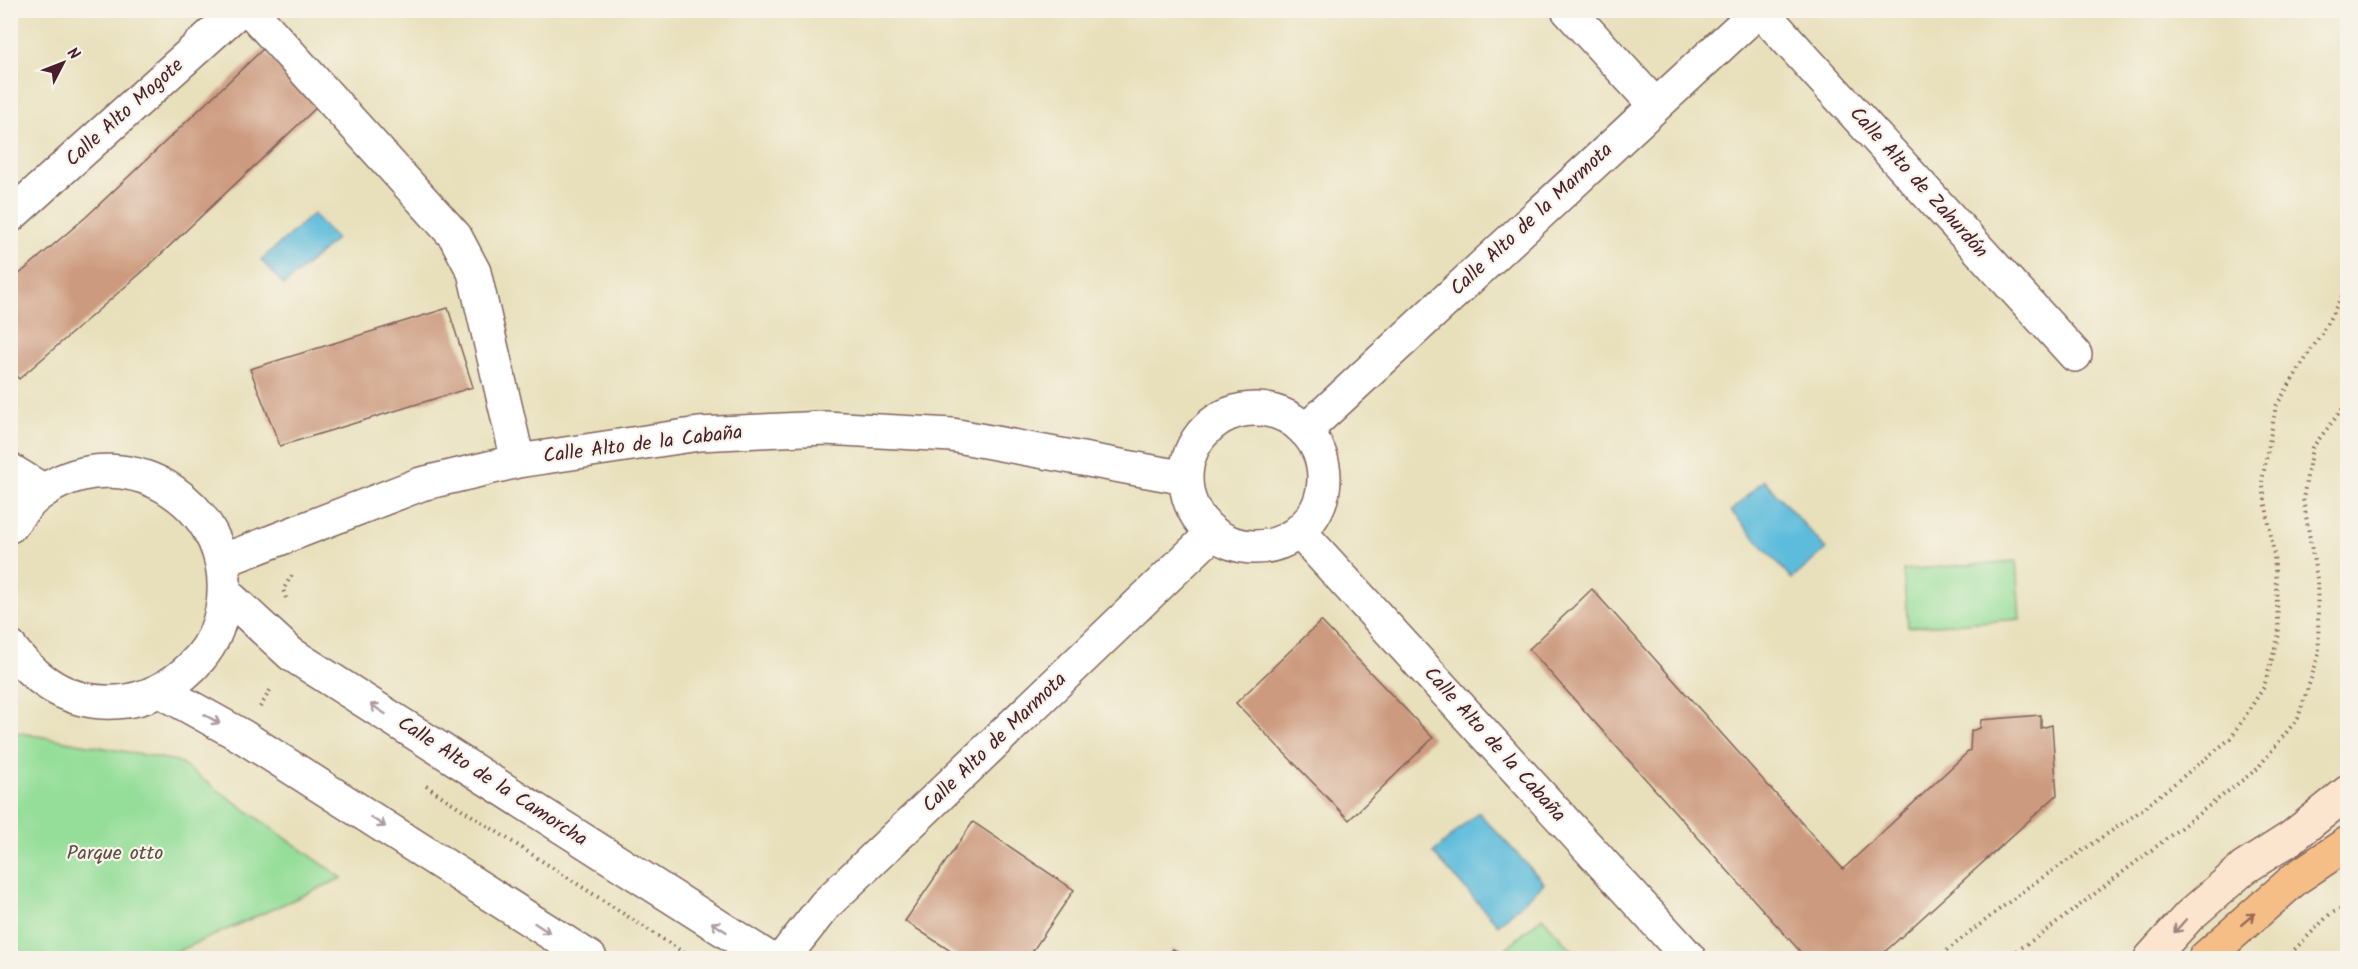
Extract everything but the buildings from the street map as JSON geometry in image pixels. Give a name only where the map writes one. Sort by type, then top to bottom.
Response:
[{"type":"highway","points":[[2205,958],[2296,878],[2348,843]]},
{"type":"main road","points":[[2151,958],[2189,916],[2244,868],[2291,838],[2348,792]]},
{"type":"main road","points":[[2194,958],[2206,931],[2217,917],[2260,879],[2291,838]]},
{"type":"street","name":"Calle Alto Mogote","points":[[10,216],[239,10]]},
{"type":"street","points":[[250,10],[455,236],[474,272],[518,461]]},
{"type":"street","points":[[1568,10],[1655,105]]},
{"type":"street","name":"Calle Alto de la Marmota","points":[[1305,431],[1760,10]]},
{"type":"street","name":"Calle Alto de Zahurdón","points":[[1760,10],[2075,355]]},
{"type":"street","points":[[1256,409],[1274,412],[1291,419],[1305,431],[1317,450],[1323,471],[1322,494],[1314,515],[1299,531],[1283,542],[1247,547],[1229,543],[1213,533],[1198,518],[1189,499],[1186,478],[1188,460],[1195,443],[1206,429],[1229,414],[1256,409]]},
{"type":"street","name":"Calle Alto de la Cabaña","points":[[222,561],[421,484],[518,461],[699,434],[825,428],[952,435],[1186,478]]},
{"type":"street","points":[[10,470],[44,491]]},
{"type":"street","points":[[10,526],[24,508],[44,491],[69,478],[96,472],[124,472],[151,479],[176,492],[196,512],[212,535],[222,561],[225,593],[219,623],[206,651],[186,674],[161,691],[139,699],[115,702],[91,701],[68,695],[46,684],[16,663]]},
{"type":"street","name":"Calle Alto de la Cabaña","points":[[1299,531],[1689,958]]},
{"type":"street","name":"Calle Alto de Marmota","points":[[783,958],[825,905],[1213,533]]},
{"type":"street","name":"Calle Alto de la Camorcha","points":[[225,593],[291,654],[768,958]]},
{"type":"street","points":[[161,691],[242,736],[590,958]]},
{"type":"path","points":[[1937,958],[2027,888],[2136,815],[2231,738],[2264,687],[2279,634],[2274,555],[2262,481],[2276,406],[2323,331],[2348,285]]},
{"type":"path","points":[[2007,958],[2054,925],[2258,769],[2298,718],[2319,654],[2317,579],[2303,499],[2312,448],[2348,402]]},
{"type":"path","points":[[2286,958],[2330,914],[2348,905]]},
{"type":"green space","points":[[2016,561],[2020,619],[1908,627],[1903,570]]},
{"type":"green space","name":"Parque otto","points":[[10,731],[177,761],[342,878],[163,958],[11,958]]},
{"type":"green space","points":[[1542,917],[1579,958],[1495,958]]},
{"type":"water","points":[[313,214],[336,239],[284,285],[261,260]]},
{"type":"water","points":[[1764,480],[1826,549],[1792,579],[1731,511]]},
{"type":"water","points":[[1478,812],[1544,883],[1498,925],[1433,853]]}]
